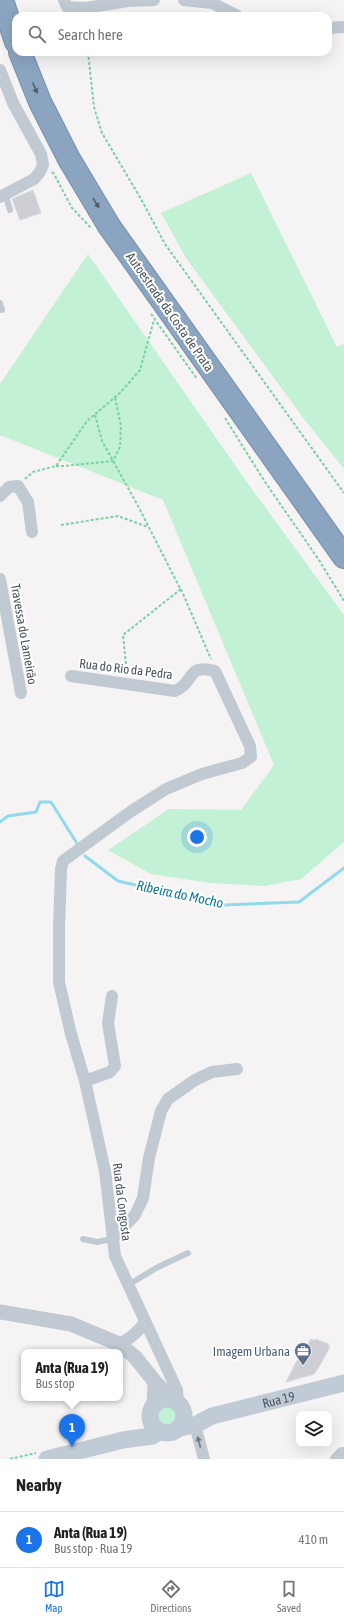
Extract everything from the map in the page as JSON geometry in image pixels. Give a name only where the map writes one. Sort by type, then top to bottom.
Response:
[{"type":"highway","points":[[2,0],[12,30]]},
{"type":"highway","points":[[17,0],[21,12]]},
{"type":"highway","name":"Autoestrada da Costa de Prata","points":[[22,56],[40,102],[69,159],[109,226],[344,557]]},
{"type":"highway","name":"Autoestrada da Costa de Prata","points":[[37,56],[54,96],[82,152],[120,217],[344,534]]},
{"type":"main road","name":"Rua 19","points":[[155,1419],[170,1433],[212,1416],[344,1383]]},
{"type":"main road","points":[[47,1459],[123,1440],[152,1436],[155,1419],[163,1400],[178,1404],[187,1426]]},
{"type":"main road","name":"Rua 19","points":[[178,1404],[192,1413],[212,1416]]},
{"type":"street","points":[[64,0],[67,7],[85,8],[128,1],[154,0]]},
{"type":"street","points":[[184,0],[212,3],[230,12]]},
{"type":"street","points":[[332,28],[343,28]]},
{"type":"street","points":[[0,70],[13,103],[41,154],[43,165],[40,172],[34,179],[3,195]]},
{"type":"street","points":[[0,496],[9,487],[18,486],[28,502],[32,532]]},
{"type":"street","name":"Travessa do Lameirão","points":[[0,579],[21,693]]},
{"type":"street","name":"Rua do Rio da Pedra","points":[[71,676],[175,691],[181,688],[196,670],[204,668],[215,671]]},
{"type":"street","name":"Rua da Congosta","points":[[178,1404],[176,1390],[115,1256],[105,1171],[85,1080],[71,1034],[59,982],[61,869],[64,861],[130,812],[166,789],[202,774],[242,763],[251,757],[250,746],[215,671]]},
{"type":"street","points":[[85,1080],[110,1072],[115,1066],[108,1023],[112,996]]},
{"type":"street","points":[[112,1239],[135,1215],[143,1198],[149,1158],[161,1111],[168,1099],[195,1080],[212,1072],[237,1069]]},
{"type":"street","points":[[0,1312],[71,1324],[119,1344],[134,1357],[155,1382],[178,1404]]},
{"type":"street","points":[[119,1344],[138,1332],[145,1322]]},
{"type":"street","points":[[155,1382],[155,1419]]},
{"type":"street","points":[[187,1426],[204,1459]]},
{"type":"lane","points":[[3,195],[10,210]]},
{"type":"lane","points":[[0,303],[2,310]]},
{"type":"lane","points":[[83,1239],[97,1242],[112,1239]]},
{"type":"lane","points":[[128,1285],[158,1267],[188,1253]]},
{"type":"path","points":[[88,56],[94,107],[102,133],[141,199],[165,244],[344,493]]},
{"type":"path","points":[[56,466],[87,421],[115,397],[140,370],[154,320],[199,382]]},
{"type":"path","points":[[114,461],[120,447],[121,426],[115,397]]},
{"type":"path","points":[[222,414],[265,482],[319,560],[344,601]]},
{"type":"path","points":[[95,415],[102,441],[181,589],[215,671]]},
{"type":"path","points":[[18,486],[33,472],[56,466],[114,461]]},
{"type":"path","points":[[61,525],[118,516],[149,527]]},
{"type":"path","points":[[126,684],[127,669],[123,635],[181,589]]},
{"type":"green space","points":[[251,173],[337,347],[344,344],[344,469],[304,419],[186,258],[161,213]]},
{"type":"green space","points":[[88,254],[246,481],[344,615],[344,842],[301,879],[264,886],[210,883],[151,874],[108,850],[169,809],[241,810],[274,765],[163,500],[0,435],[0,384]]},
{"type":"green space","points":[[167,1405],[171,1406],[177,1412],[177,1420],[171,1426],[167,1427],[163,1426],[157,1420],[156,1416],[157,1412],[163,1406]]},
{"type":"building","points":[[33,190],[41,213],[20,220],[12,199]]},
{"type":"building","points":[[311,1339],[329,1344],[328,1347],[330,1347],[320,1365],[314,1374],[286,1382],[305,1345],[307,1346]]},
{"type":"waterway","name":"Ribeira do Mocho","points":[[0,822],[8,816],[36,812],[40,802],[51,802],[78,845]]},
{"type":"waterway","name":"Ribeira do Mocho","points":[[85,856],[118,881],[224,905],[299,902],[344,868]]},
{"type":"place","name":"Imagem Urbana","points":[[303,1366]]},
{"type":"place","name":"Anta (Rua 19)","points":[[72,1447]]}]
